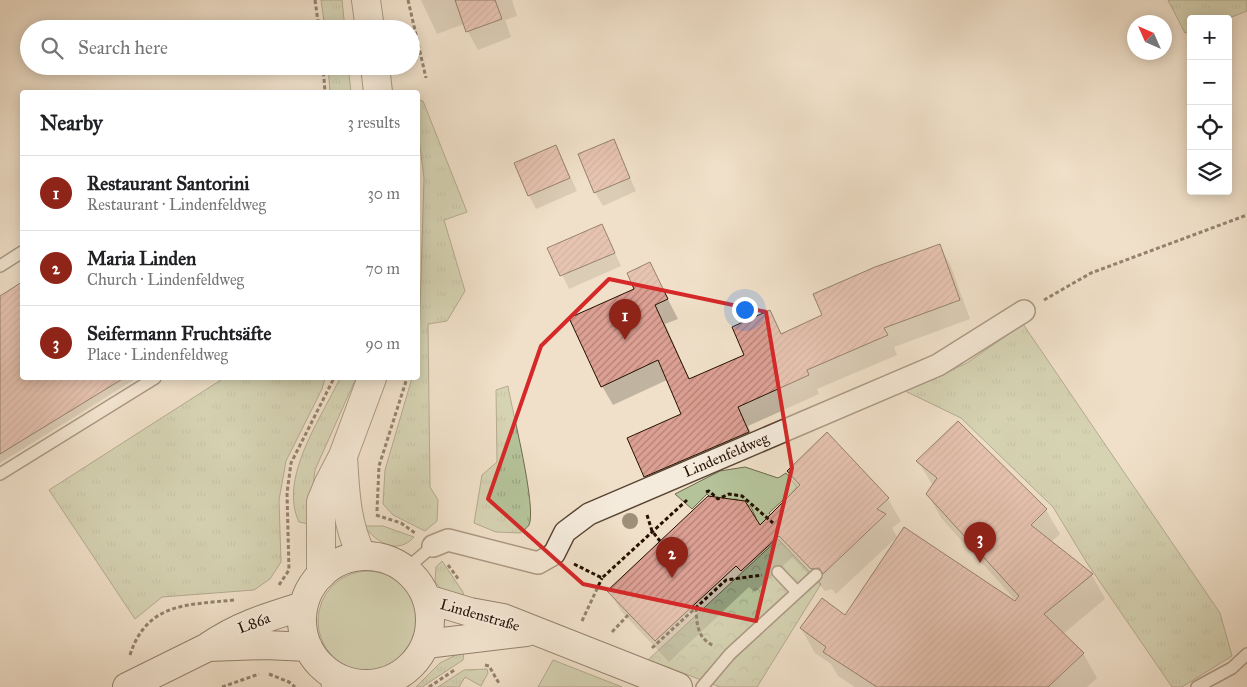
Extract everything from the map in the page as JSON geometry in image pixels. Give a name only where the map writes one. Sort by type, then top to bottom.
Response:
[{"type":"main road","points":[[366,0],[369,20]]},
{"type":"main road","points":[[376,75],[378,90]]},
{"type":"main road","points":[[321,575],[321,502],[343,456],[371,380]]},
{"type":"main road","points":[[343,456],[348,519],[352,536],[362,556]]},
{"type":"main road","points":[[362,556],[378,557],[406,569],[418,581],[427,599],[430,612],[430,628],[426,644],[415,663],[398,676],[376,685],[335,682],[319,664],[308,647],[302,627],[303,606],[310,590],[321,575],[340,562],[362,556]]},
{"type":"main road","name":"Lindenstraße","points":[[427,599],[470,612],[503,618],[678,687]]},
{"type":"main road","name":"L86a","points":[[127,674],[208,647],[234,630],[262,618],[303,606]]},
{"type":"main road","name":"Lindenstraße","points":[[426,644],[533,631]]},
{"type":"main road","points":[[208,647],[265,645],[308,647]]},
{"type":"street","name":"Lindenfeldweg","points":[[554,554],[565,532],[589,514],[938,365],[1024,312]]},
{"type":"street","points":[[433,546],[448,540],[538,563],[554,554]]},
{"type":"lane","points":[[0,266],[20,253]]},
{"type":"lane","points":[[0,474],[152,380]]},
{"type":"lane","points":[[406,569],[433,546]]},
{"type":"lane","points":[[778,572],[797,592]]},
{"type":"lane","points":[[702,687],[730,654],[816,575]]},
{"type":"lane","points":[[1196,687],[1232,668],[1247,654]]},
{"type":"path","points":[[315,0],[318,20]]},
{"type":"path","points":[[408,0],[413,20]]},
{"type":"path","points":[[420,52],[426,78]]},
{"type":"path","points":[[324,75],[325,90]]},
{"type":"path","points":[[1024,312],[1091,272],[1247,215]]},
{"type":"path","points":[[272,590],[279,586],[289,570],[287,492],[291,463],[333,380]]},
{"type":"path","points":[[406,380],[379,466],[377,514],[401,523],[433,546]]},
{"type":"path","points":[[703,493],[709,491],[718,499],[729,494],[742,496],[773,523]]},
{"type":"path","points":[[579,628],[602,578],[690,498]]},
{"type":"path","points":[[652,531],[660,541]]},
{"type":"path","points":[[554,554],[602,578]]},
{"type":"path","points":[[650,650],[726,580],[778,572]]},
{"type":"path","points":[[127,674],[135,638],[156,616],[174,607],[240,600]]},
{"type":"path","points":[[696,607],[697,629],[706,642],[730,654]]},
{"type":"path","points":[[611,633],[629,614]]},
{"type":"path","points":[[480,663],[489,666],[500,685]]},
{"type":"path","points":[[222,687],[265,672],[289,682],[295,687]]},
{"type":"highlighted area","points":[[609,279],[766,312],[792,468],[756,621],[583,584],[488,499],[541,346]]},
{"type":"green space","points":[[321,0],[342,0],[344,20],[324,20]]},
{"type":"green space","points":[[1168,0],[1247,0],[1247,11],[1232,17],[1232,15],[1187,15],[1187,32],[1185,33]]},
{"type":"green space","points":[[329,75],[349,75],[351,90],[330,90]]},
{"type":"green space","points":[[420,100],[423,101],[467,212],[444,220],[465,291],[447,321],[428,324],[430,487],[438,500],[437,521],[425,531],[393,515],[383,504],[385,470],[411,380],[420,380],[424,178],[420,147]]},
{"type":"green space","points":[[1023,324],[1220,613],[1232,656],[1182,687],[1172,687],[1087,563],[1053,507],[961,418],[905,391],[967,363]]},
{"type":"green space","points":[[221,380],[324,380],[322,389],[286,461],[279,500],[281,562],[270,579],[254,590],[162,597],[135,619],[49,490]]},
{"type":"green space","points":[[339,380],[355,380],[315,470],[308,524],[299,522],[294,505],[294,486],[298,467],[314,429]]},
{"type":"green space","points":[[508,386],[530,499],[531,515],[529,525],[520,533],[496,532],[474,523],[482,475],[497,462],[496,390]]},
{"type":"green space","points":[[745,467],[778,478],[786,473],[797,487],[769,513],[776,521],[753,530],[756,518],[751,507],[736,499],[717,504],[707,494],[692,509],[675,494],[720,471]]},
{"type":"green space","points":[[364,526],[383,526],[414,537],[401,546],[387,545],[374,537]]},
{"type":"green space","points":[[778,539],[821,584],[757,687],[720,687],[648,660]]},
{"type":"green space","points":[[442,561],[463,592],[464,599],[444,593],[435,581],[436,567]]},
{"type":"green space","points":[[368,571],[387,574],[404,585],[415,602],[418,621],[415,640],[404,657],[387,668],[368,671],[349,668],[332,657],[321,640],[318,621],[321,602],[332,585],[349,574]]},
{"type":"green space","points":[[464,651],[463,660],[422,687],[416,687],[440,663]]},
{"type":"green space","points":[[553,660],[622,687],[538,687]]},
{"type":"green space","points":[[487,669],[488,673],[481,686],[465,677],[459,687],[438,687],[464,670]]},
{"type":"building","points":[[455,0],[495,0],[502,19],[466,32]]},
{"type":"building","points":[[614,139],[630,178],[594,193],[578,154]]},
{"type":"building","points":[[556,145],[570,178],[528,196],[514,163]]},
{"type":"building","points":[[602,224],[615,253],[560,276],[547,248]]},
{"type":"building","points":[[940,244],[960,300],[884,328],[888,335],[807,370],[809,375],[738,407],[749,432],[644,477],[627,438],[681,414],[658,360],[601,387],[569,318],[634,289],[627,273],[650,262],[668,299],[655,305],[689,379],[744,355],[732,327],[770,310],[781,334],[822,315],[813,294],[875,267]]},
{"type":"building","points":[[20,283],[20,380],[121,380],[0,454],[0,296]]},
{"type":"building","points":[[958,421],[1047,509],[1031,525],[1093,574],[1044,614],[1084,653],[1048,687],[877,687],[823,652],[826,647],[800,628],[822,598],[845,615],[904,527],[1015,601],[1019,596],[926,494],[937,478],[916,461]]},
{"type":"building","points":[[827,432],[889,498],[877,509],[886,514],[823,574],[819,568],[811,569],[779,536],[741,571],[736,566],[655,641],[607,591],[708,496],[745,501],[760,525],[800,485],[787,471]]},
{"type":"place","name":"Restaurant Santorini","points":[[625,340]]},
{"type":"place","name":"Seifermann Fruchtsäfte","points":[[980,563]]},
{"type":"place","name":"Maria Linden","points":[[672,578]]}]
